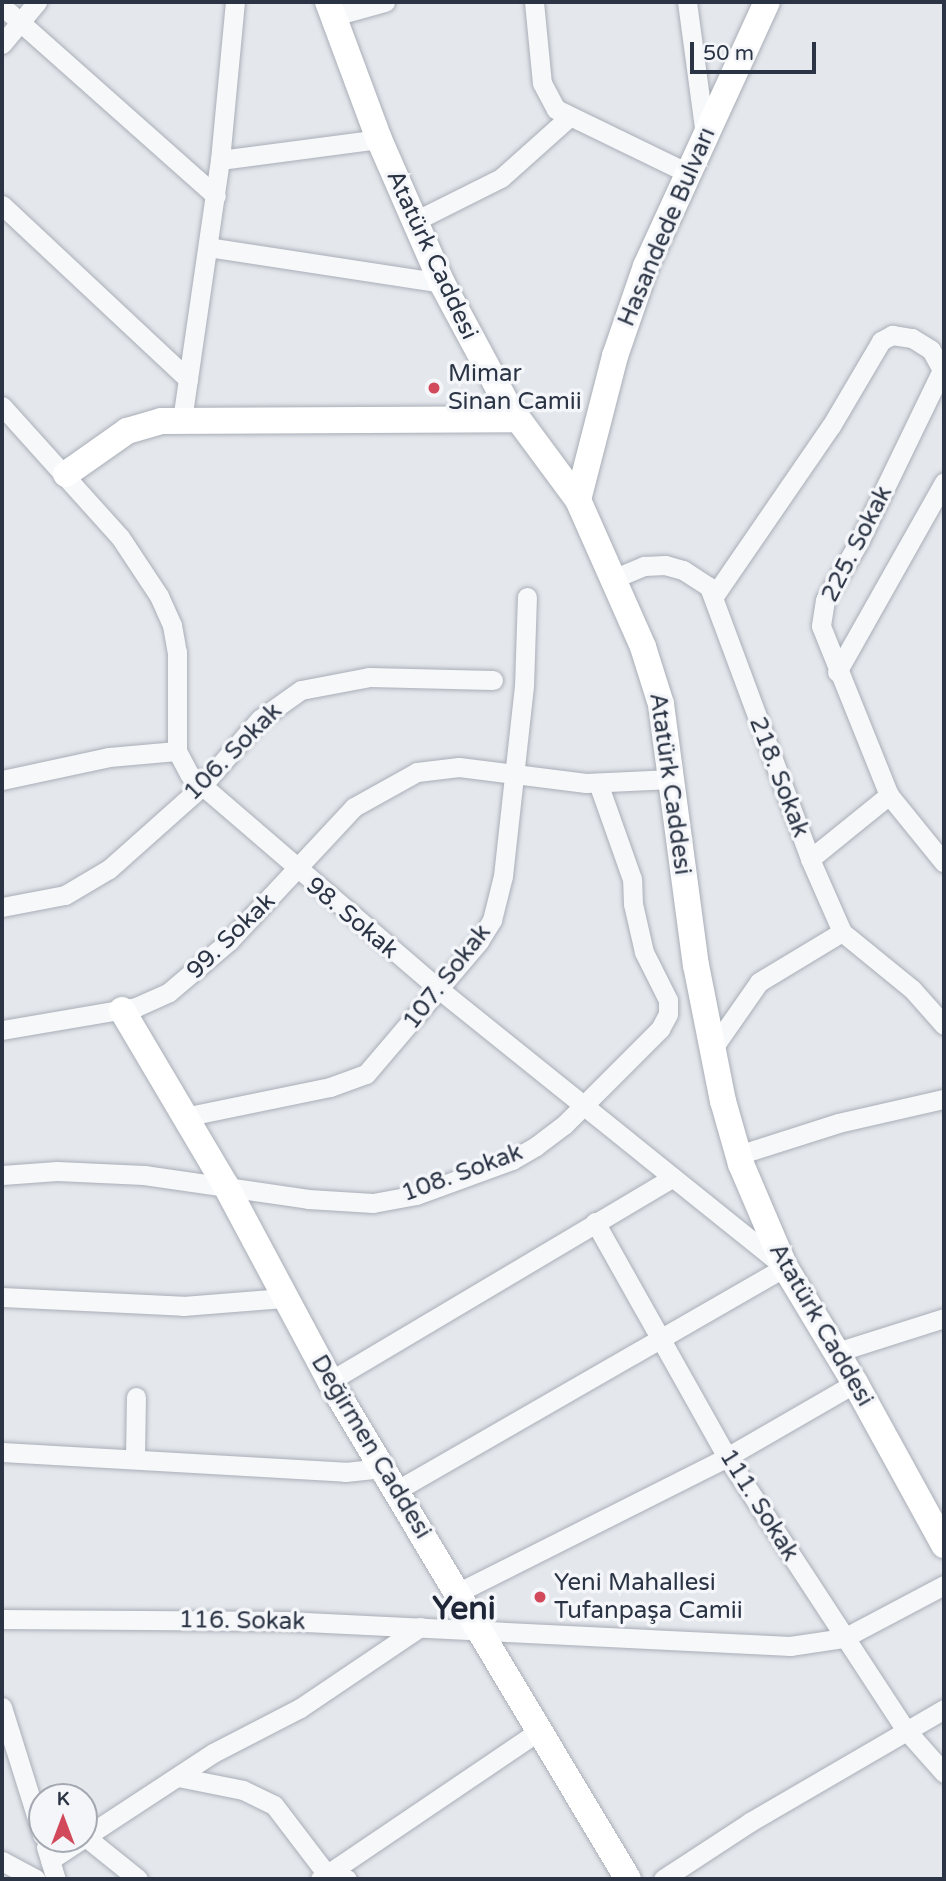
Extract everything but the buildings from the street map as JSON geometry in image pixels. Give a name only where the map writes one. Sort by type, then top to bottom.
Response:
[{"type":"street","points":[[2,44],[37,2]]},
{"type":"street","points":[[182,420],[216,196],[235,2]]},
{"type":"street","points":[[331,9],[385,2]]},
{"type":"street","points":[[534,2],[542,82],[552,102],[568,118],[688,173]]},
{"type":"street","points":[[687,2],[705,136]]},
{"type":"street","name":"Hasandede Bulvarı","points":[[578,500],[631,306],[688,173],[767,2]]},
{"type":"street","points":[[2,6],[216,196]]},
{"type":"street","name":"Atatürk Caddesi","points":[[331,9],[379,139],[413,222],[442,283],[517,419],[578,500],[655,681],[672,779],[694,952],[738,1155],[785,1267],[855,1383],[944,1545]]},
{"type":"street","points":[[413,222],[501,178],[568,118]]},
{"type":"street","points":[[220,160],[379,139]]},
{"type":"street","points":[[2,205],[188,379]]},
{"type":"street","points":[[208,247],[442,283]]},
{"type":"street","name":"225. Sokak","points":[[714,596],[831,426],[881,341],[892,335],[921,342],[942,370],[860,540],[825,600],[823,640],[889,795],[944,863]]},
{"type":"street","points":[[2,406],[66,474],[152,582],[172,625],[177,652],[177,751],[109,757],[2,780]]},
{"type":"street","points":[[66,474],[127,431],[182,420],[517,419]]},
{"type":"street","points":[[837,672],[944,482]]},
{"type":"street","points":[[613,579],[644,566],[665,565],[701,581],[714,596]]},
{"type":"street","name":"218. Sokak","points":[[714,596],[810,859],[842,932],[912,989],[944,1025]]},
{"type":"street","name":"107. Sokak","points":[[184,1118],[349,1082],[384,1057],[440,990],[492,920],[503,876],[524,686],[527,597]]},
{"type":"street","name":"106. Sokak","points":[[2,907],[42,901],[82,887],[145,840],[201,786],[260,719],[301,690],[369,677],[493,680]]},
{"type":"street","name":"98. Sokak","points":[[177,751],[201,786],[297,872],[582,1106],[785,1267]]},
{"type":"street","name":"99. Sokak","points":[[2,1030],[122,1010],[153,1000],[192,976],[297,872],[354,807],[392,783],[440,768],[598,783],[672,779]]},
{"type":"street","name":"108. Sokak","points":[[2,1175],[94,1171],[226,1186],[347,1204],[416,1195],[512,1160],[564,1125],[660,1029],[668,1014],[668,1000],[645,952],[633,904],[632,879],[598,783]]},
{"type":"street","points":[[810,859],[889,795]]},
{"type":"street","points":[[713,1048],[759,982],[842,932]]},
{"type":"street","name":"Değirmen Caddesi","points":[[122,1010],[226,1186],[330,1381],[483,1630],[628,1879]]},
{"type":"street","points":[[738,1155],[838,1123],[944,1099]]},
{"type":"street","points":[[330,1381],[672,1178]]},
{"type":"street","name":"111. Sokak","points":[[595,1223],[727,1457],[905,1730],[944,1773]]},
{"type":"street","points":[[395,1490],[659,1335],[785,1267]]},
{"type":"street","points":[[2,1297],[183,1306],[284,1298]]},
{"type":"street","points":[[837,1352],[944,1318]]},
{"type":"street","points":[[460,1592],[727,1457],[855,1383]]},
{"type":"street","points":[[135,1458],[136,1397]]},
{"type":"street","points":[[2,1452],[345,1472],[381,1468]]},
{"type":"street","name":"116. Sokak","points":[[2,1619],[420,1627],[790,1646],[844,1638],[944,1585]]},
{"type":"street","points":[[98,1831],[229,1743],[300,1707],[420,1627]]},
{"type":"street","points":[[2,1707],[28,1789]]},
{"type":"street","points":[[663,1879],[750,1822],[944,1709]]},
{"type":"street","points":[[323,1876],[540,1730]]},
{"type":"street","points":[[178,1777],[243,1790],[274,1805],[323,1876],[346,1879]]},
{"type":"street","points":[[98,1847],[138,1879]]},
{"type":"street","points":[[48,1853],[56,1879]]},
{"type":"street","points":[[50,1860],[62,1853]]},
{"type":"street","points":[[2,1861],[36,1879]]},
{"type":"place","name":"Mimar Sinan Camii","points":[[434,388]]},
{"type":"place","name":"Yeni Mahallesi Tufanpaşa Camii","points":[[540,1597]]},
{"type":"district","name":"Yeni","points":[[464,1609]]}]
